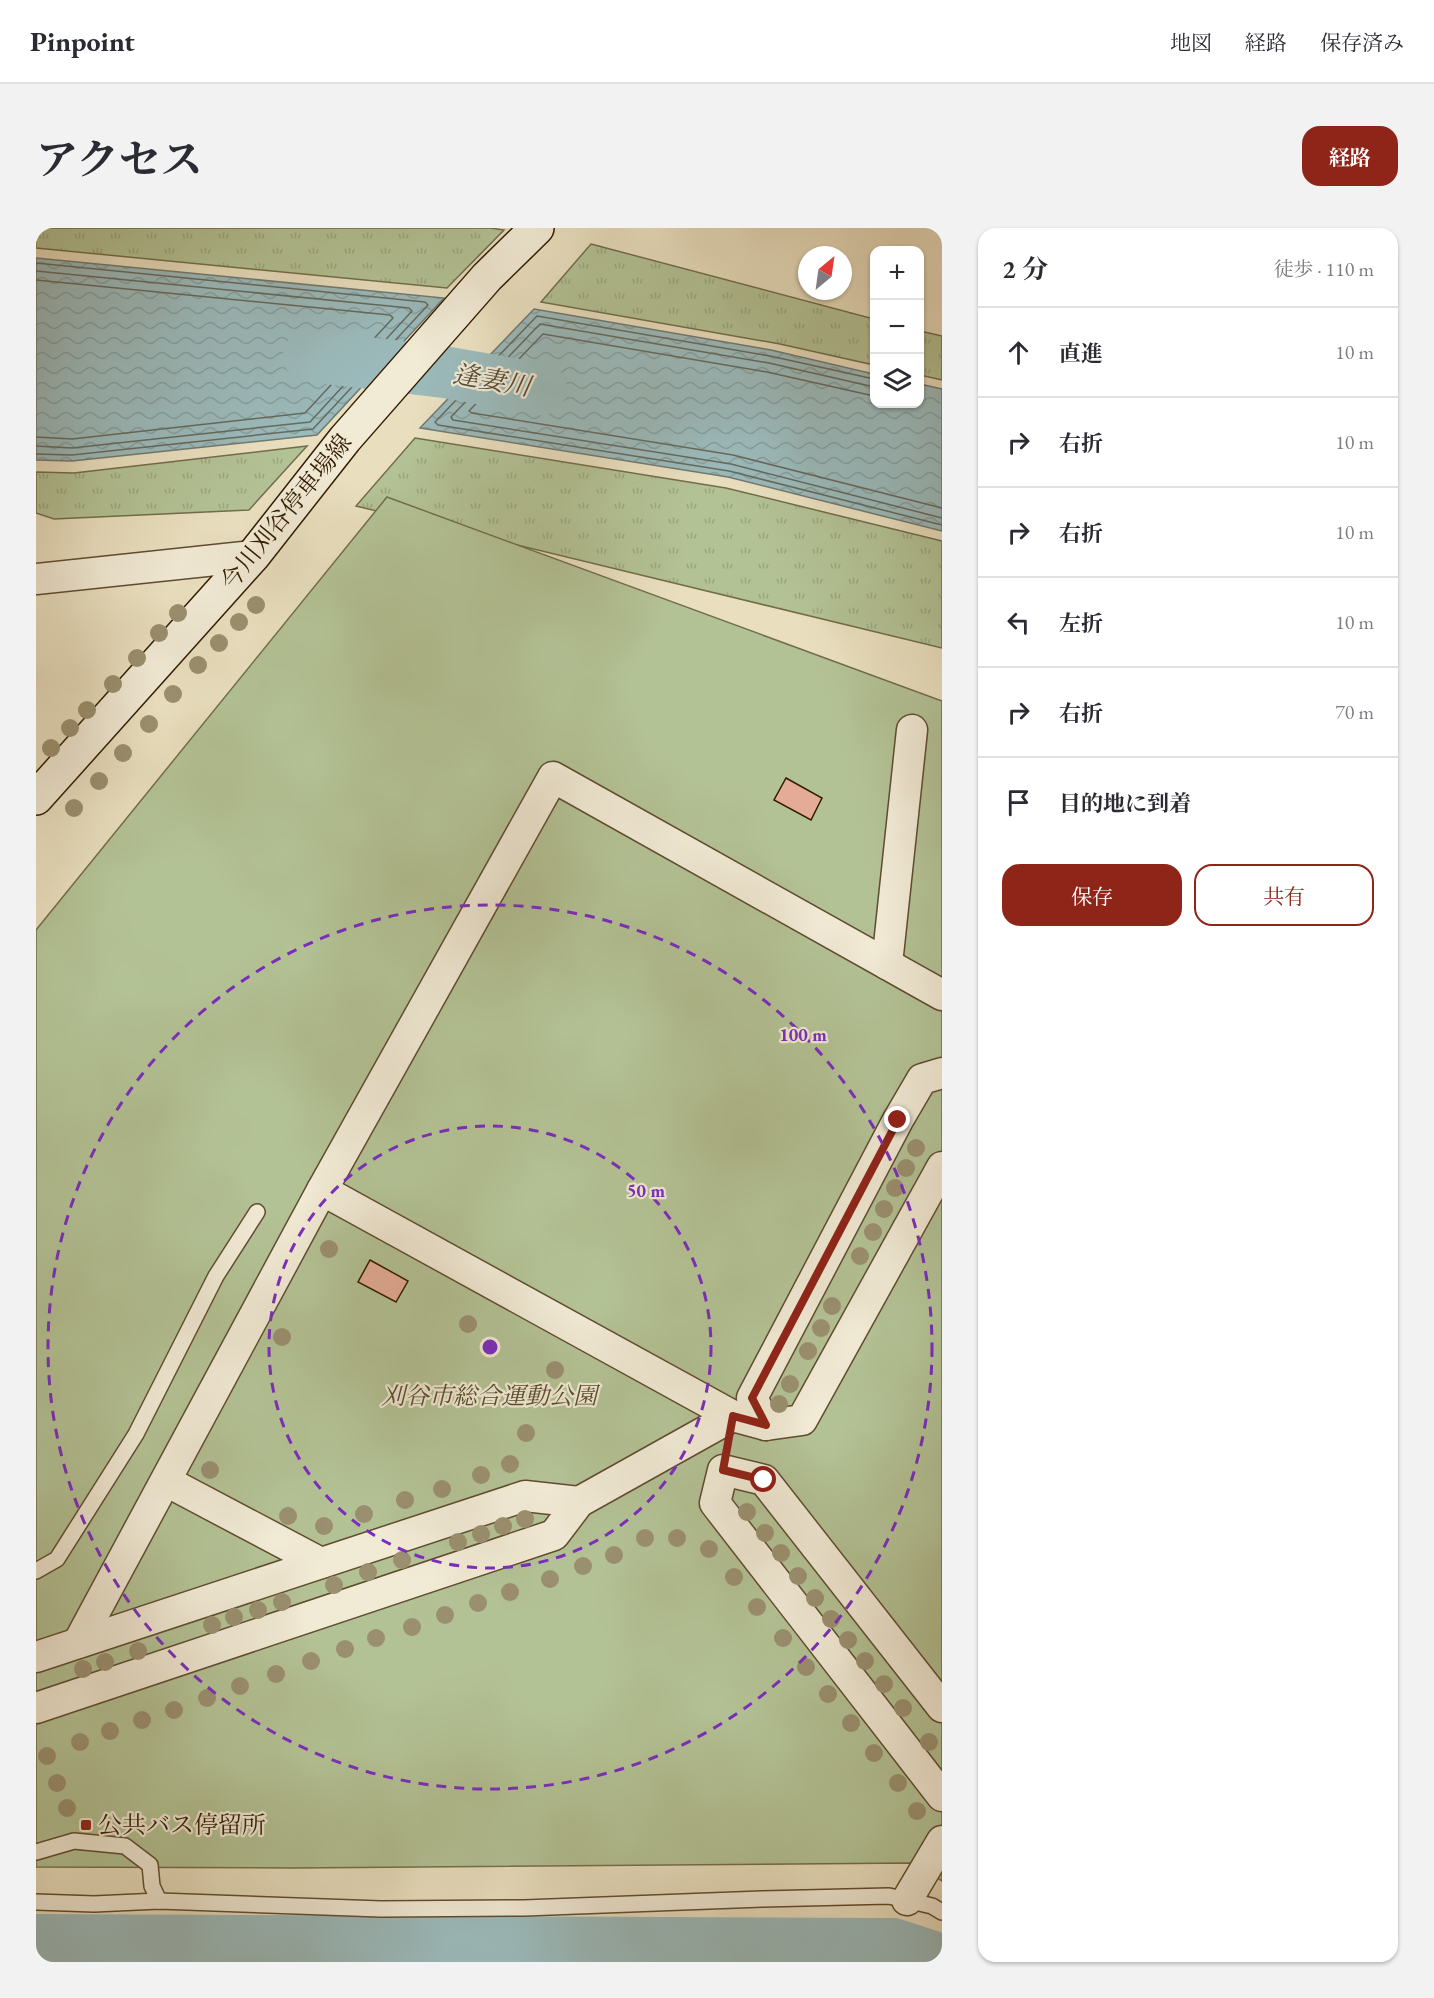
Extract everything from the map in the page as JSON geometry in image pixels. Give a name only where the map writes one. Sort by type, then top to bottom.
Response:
[{"type":"main road","name":"今川刈谷停車場線","points":[[36,798],[253,556],[345,439],[487,277],[537,228]]},
{"type":"street","points":[[36,579],[253,556]]},
{"type":"street","points":[[887,964],[912,730]]},
{"type":"street","points":[[78,1643],[322,1190],[553,777],[942,995]]},
{"type":"street","points":[[766,1425],[752,1398],[922,1078],[942,1073]]},
{"type":"street","points":[[322,1190],[733,1416],[766,1425],[802,1420],[942,1167]]},
{"type":"street","points":[[733,1416],[715,1503],[942,1796]]},
{"type":"street","points":[[36,1708],[554,1535],[579,1502],[733,1416]]},
{"type":"street","points":[[723,1470],[764,1480],[942,1707]]},
{"type":"street","points":[[165,1481],[321,1563]]},
{"type":"street","points":[[36,1657],[525,1496],[579,1502]]},
{"type":"street","points":[[907,1900],[942,1841]]},
{"type":"lane","points":[[36,1571],[57,1559],[136,1434],[216,1275],[257,1212]]},
{"type":"lane","points":[[36,1852],[74,1841],[125,1846],[150,1865],[152,1886],[159,1901]]},
{"type":"lane","points":[[36,1902],[94,1904],[159,1901],[381,1909],[524,1908],[889,1896],[932,1906],[942,1912]]},
{"type":"green space","points":[[36,228],[490,228],[504,230],[447,288],[36,248]]},
{"type":"green space","points":[[591,244],[870,318],[870,364],[780,344],[541,302]]},
{"type":"green space","points":[[924,332],[942,336],[942,380],[924,376]]},
{"type":"green space","points":[[415,438],[726,488],[942,541],[942,648],[356,506]]},
{"type":"green space","points":[[307,446],[249,510],[54,519],[36,513],[36,472],[74,473]]},
{"type":"green space","name":"刈谷市総合運動公園","points":[[387,497],[942,701],[942,1881],[915,1863],[294,1868],[36,1867],[36,930]]},
{"type":"water","points":[[36,258],[444,298],[317,435],[72,461],[36,460]]},
{"type":"water","points":[[534,309],[771,350],[870,373],[870,408],[924,408],[924,385],[942,389],[942,531],[728,477],[420,428]]},
{"type":"building","points":[[786,778],[822,798],[811,820],[774,800]]},
{"type":"building","points":[[370,1260],[408,1281],[396,1302],[358,1282]]},
{"type":"waterway","name":"逢妻川","points":[[309,356],[444,372],[541,389]]},
{"type":"waterway","points":[[36,1940],[893,1944],[941,1962]]},
{"type":"place","name":"公共バス停留所","points":[[86,1825]]},
{"type":"route","points":[[764,1480],[723,1470],[733,1416],[766,1425],[752,1398],[898,1120]]}]
